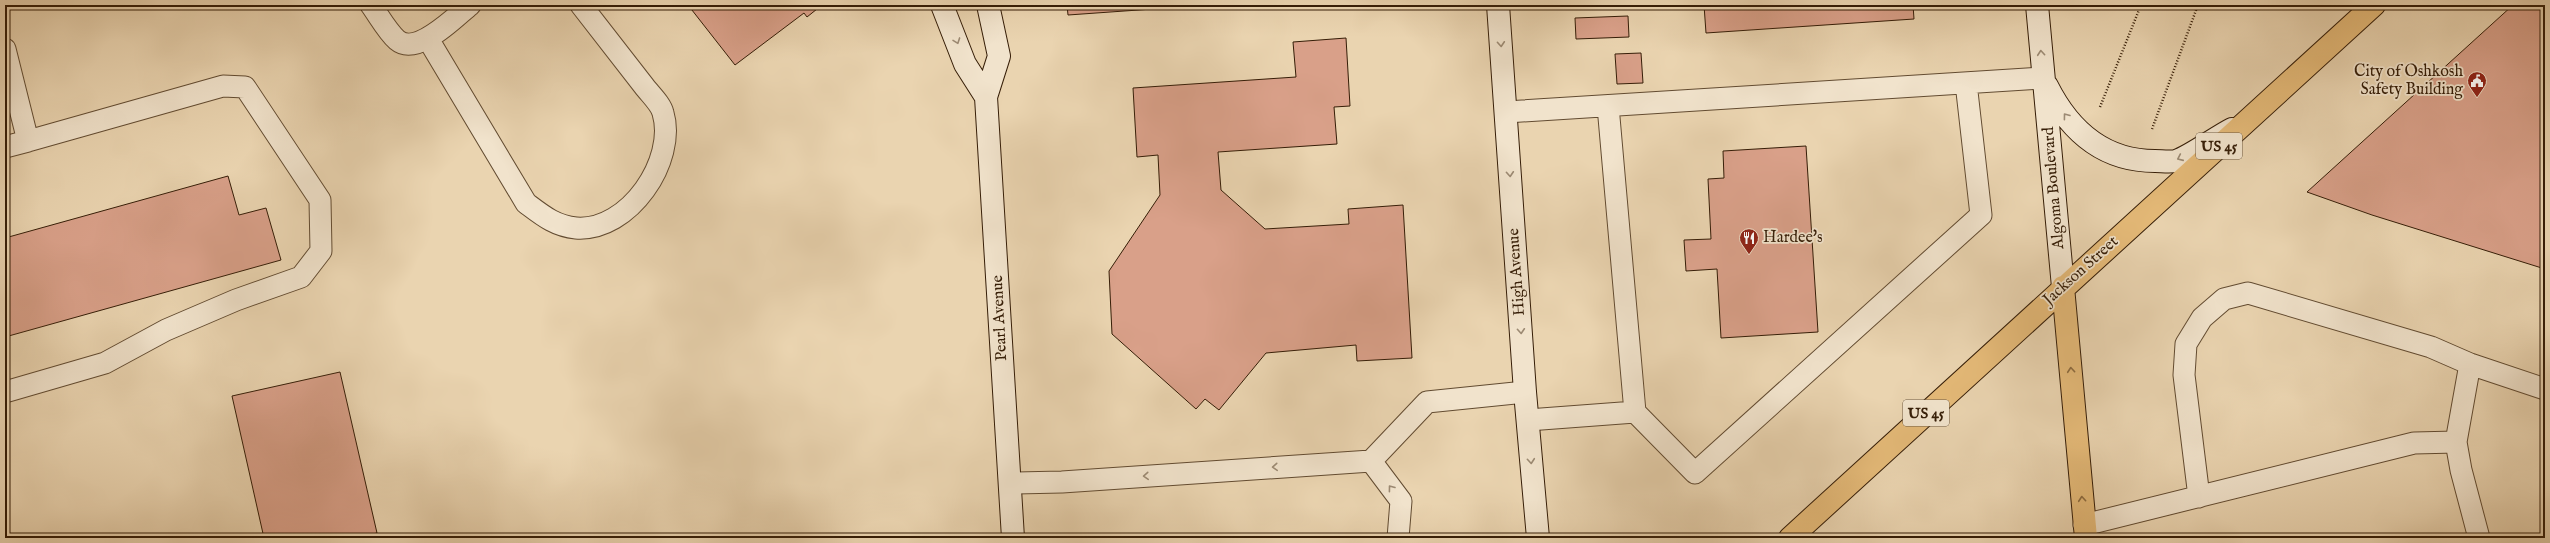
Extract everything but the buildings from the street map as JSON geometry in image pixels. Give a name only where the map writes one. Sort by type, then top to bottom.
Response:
[{"type":"main road","name":"Pearl Avenue","points":[[942,5],[965,64],[986,97]]},
{"type":"main road","name":"Pearl Avenue","points":[[988,5],[999,56],[986,97],[1013,538]]},
{"type":"main road","name":"High Avenue","points":[[1498,5],[1525,392],[1538,538]]},
{"type":"main road","name":"Algoma Boulevard","points":[[2037,5],[2085,531]]},
{"type":"main road","name":"Jackson Street","points":[[1790,538],[2063,287],[2374,5]]},
{"type":"main road","points":[[2043,78],[2055,102],[2083,136],[2100,148],[2120,157],[2141,161],[2176,161],[2250,118]]},
{"type":"lane","points":[[371,5],[398,41],[411,44],[428,40],[470,5]]},
{"type":"lane","points":[[428,40],[526,203],[550,222],[577,228],[606,222],[636,201],[658,169],[667,136],[663,111],[580,5]]},
{"type":"lane","points":[[5,49],[28,142]]},
{"type":"lane","points":[[1506,112],[2043,78]]},
{"type":"lane","points":[[1608,106],[1635,412],[1696,473],[1981,215],[1966,83]]},
{"type":"lane","points":[[5,147],[28,142],[223,86],[245,87],[320,200],[321,252],[301,277],[236,300],[166,330],[105,363],[5,392]]},
{"type":"lane","points":[[2199,497],[2184,375],[2186,344],[2202,318],[2224,299],[2248,293],[2431,347],[2470,364],[2545,388]]},
{"type":"lane","points":[[2470,364],[2456,442],[2461,470],[2479,538]]},
{"type":"lane","points":[[1010,483],[1062,482],[1371,461],[1427,402],[1525,392]]},
{"type":"lane","points":[[1528,420],[1635,412]]},
{"type":"lane","points":[[2085,531],[2199,497],[2414,443],[2456,442]]},
{"type":"lane","points":[[1371,461],[1401,501],[1398,538]]},
{"type":"path","points":[[2099,109],[2141,5]]},
{"type":"path","points":[[2152,130],[2198,5]]},
{"type":"place","name":"City of Oshkosh Safety Building","points":[[2477,98]]},
{"type":"place","name":"Hardee's","points":[[1749,255]]}]
